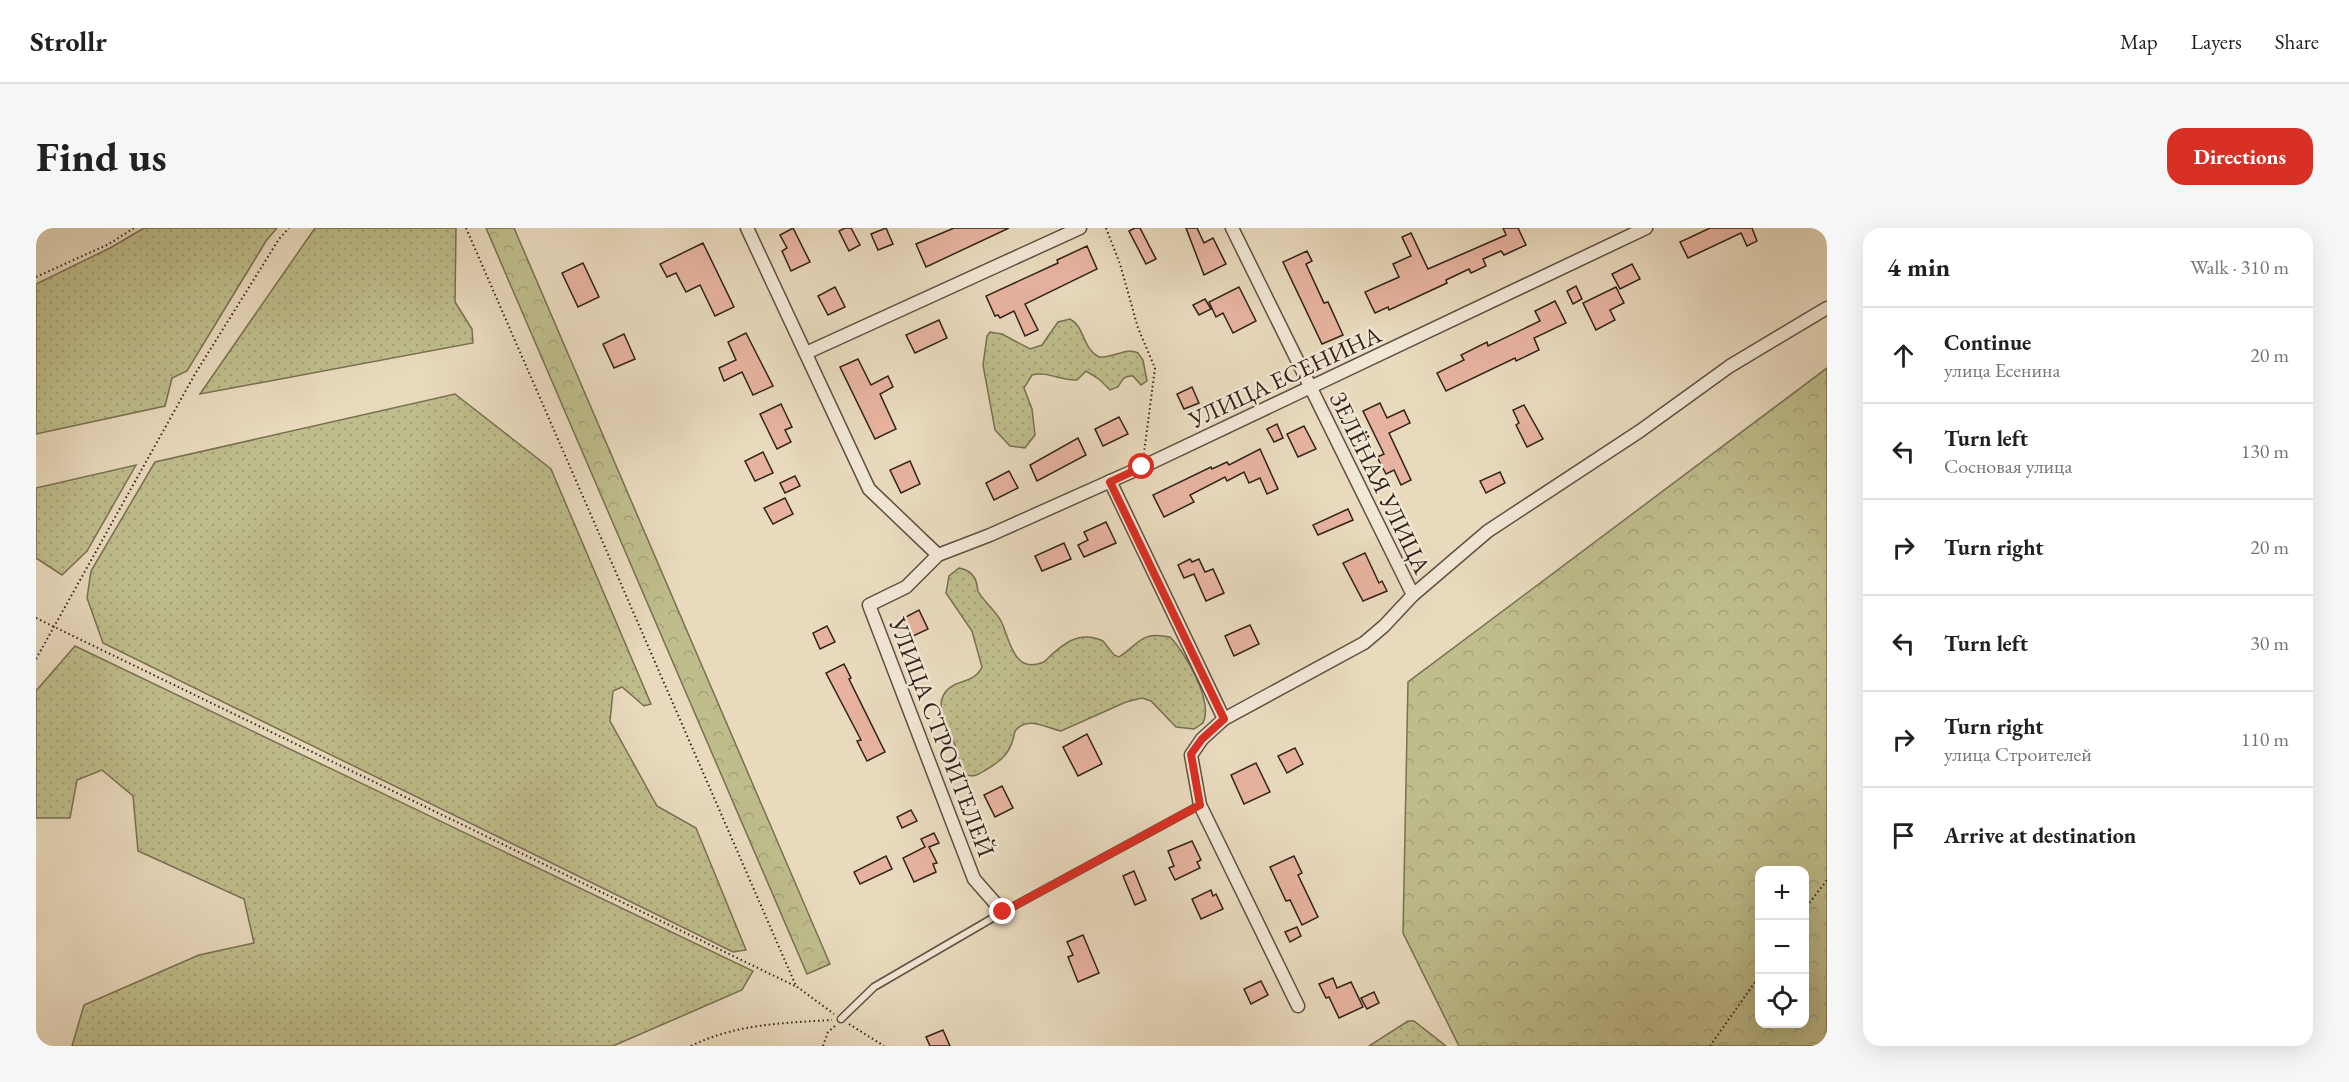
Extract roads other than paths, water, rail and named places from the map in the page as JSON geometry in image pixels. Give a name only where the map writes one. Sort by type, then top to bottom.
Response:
[{"type":"street","points":[[747,228],[869,489],[938,555]]},
{"type":"street","points":[[806,353],[1080,228]]},
{"type":"street","name":"ЗЕЛЁНАЯ УЛИЦА","points":[[1232,228],[1413,595]]},
{"type":"street","name":"УЛИЦА ЕСЕНИНА","points":[[938,555],[990,535],[1110,482],[1646,228]]},
{"type":"street","points":[[1298,1006],[1200,805],[1191,754],[1202,739],[1224,719],[1364,643],[1384,626],[1413,595],[1488,531],[1640,430],[1730,366],[1827,308]]},
{"type":"street","points":[[1110,482],[1224,719]]},
{"type":"street","name":"УЛИЦА СТРОИТЕЛЕЙ","points":[[938,555],[906,587],[869,605],[974,879],[1003,912]]},
{"type":"lane","points":[[841,1019],[874,987],[1003,912],[1200,805]]}]
